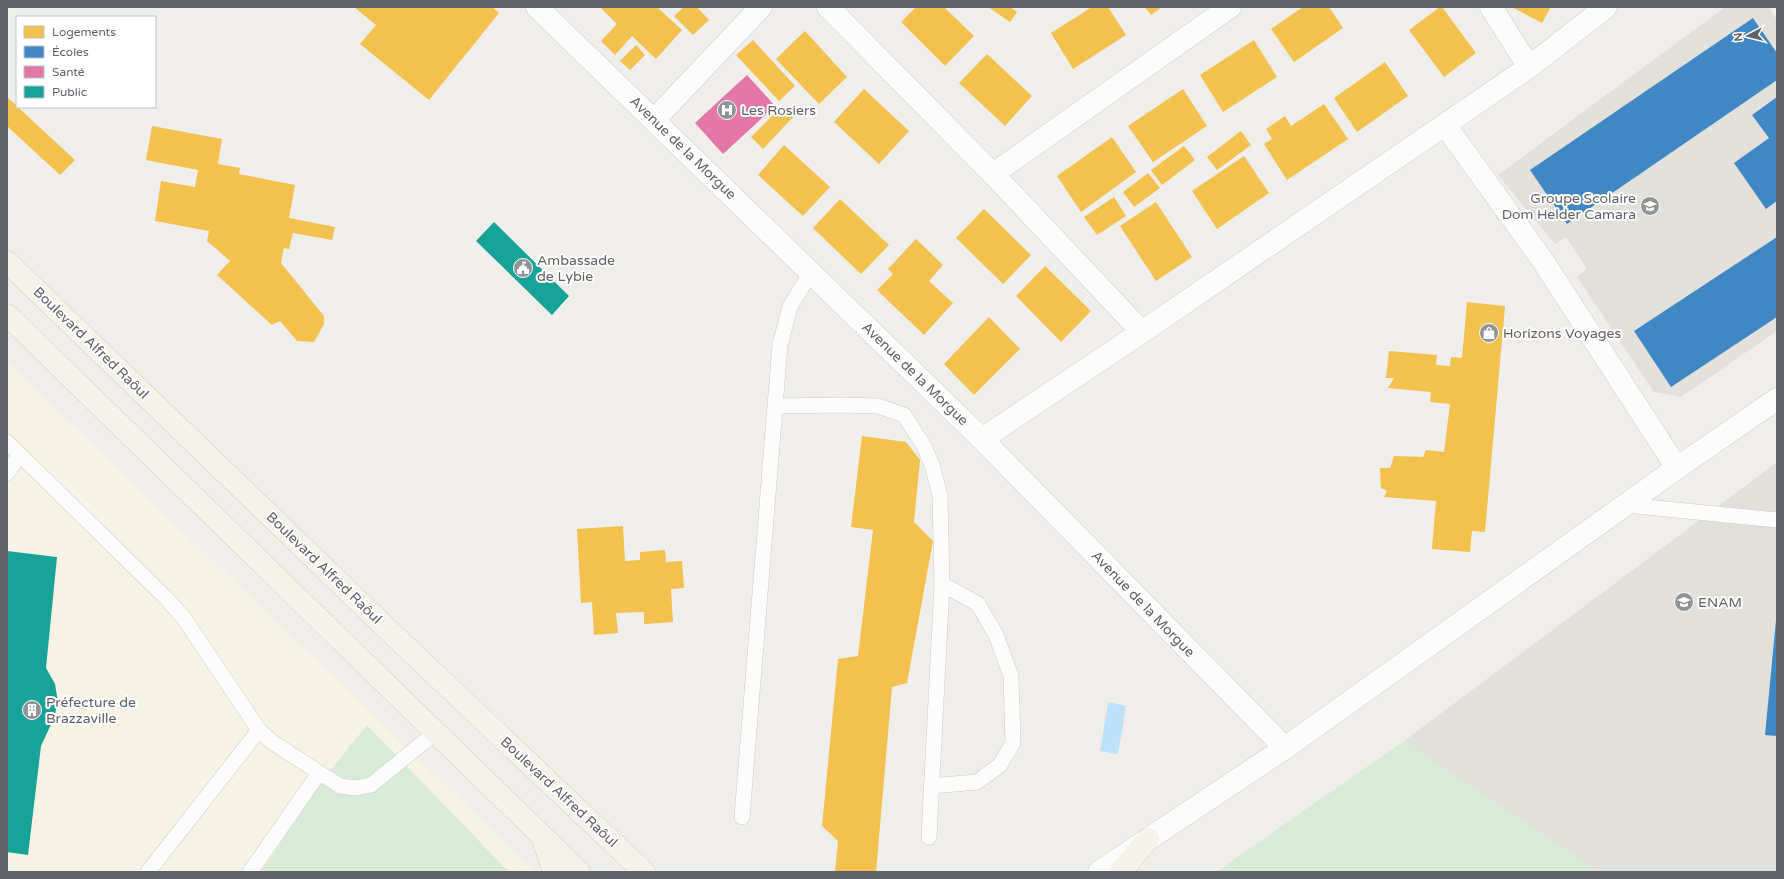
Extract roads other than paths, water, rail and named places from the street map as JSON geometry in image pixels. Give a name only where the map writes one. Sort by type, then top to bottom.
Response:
[{"type":"main road","name":"Boulevard Alfred Raôul","points":[[7,262],[404,645],[644,872]]},
{"type":"main road","points":[[7,315],[580,872]]},
{"type":"main road","points":[[542,834],[554,872]]},
{"type":"main road","points":[[1121,872],[1148,839]]},
{"type":"street","name":"Avenue de la Morgue","points":[[537,7],[982,439],[1285,748]]},
{"type":"street","points":[[654,120],[761,7]]},
{"type":"street","points":[[828,7],[993,174],[1142,332]]},
{"type":"street","points":[[993,174],[1230,7]]},
{"type":"street","points":[[1491,7],[1529,67]]},
{"type":"street","points":[[982,439],[1142,332],[1529,67],[1606,7]]},
{"type":"street","points":[[1444,125],[1543,261],[1677,468]]},
{"type":"street","points":[[1099,872],[1285,748],[1626,504],[1777,399]]},
{"type":"lane","points":[[742,817],[780,345],[790,307],[810,272]]},
{"type":"lane","points":[[775,406],[878,406],[904,415],[924,446],[932,465],[940,495],[942,584],[929,837]]},
{"type":"lane","points":[[7,442],[164,596],[183,617],[259,730],[272,742],[340,786],[356,788],[371,785],[436,732]]},
{"type":"lane","points":[[7,473],[20,455]]},
{"type":"lane","points":[[1626,504],[1777,520]]},
{"type":"lane","points":[[931,786],[977,782],[1000,765],[1013,743],[1011,676],[996,635],[978,604],[942,584]]},
{"type":"lane","points":[[148,872],[259,730]]},
{"type":"lane","points":[[250,872],[319,773]]},
{"type":"water","points":[[1108,702],[1126,706],[1118,754],[1100,751]]},
{"type":"place","name":"Les Rosiers","points":[[727,110]]},
{"type":"place","name":"Groupe Scolaire Dom Helder Camara","points":[[1650,206]]},
{"type":"place","name":"Ambassade de Lybie","points":[[523,268]]},
{"type":"place","name":"Horizons Voyages","points":[[1489,333]]},
{"type":"place","name":"ENAM","points":[[1684,602]]},
{"type":"place","name":"Préfecture de Brazzaville","points":[[32,710]]}]
